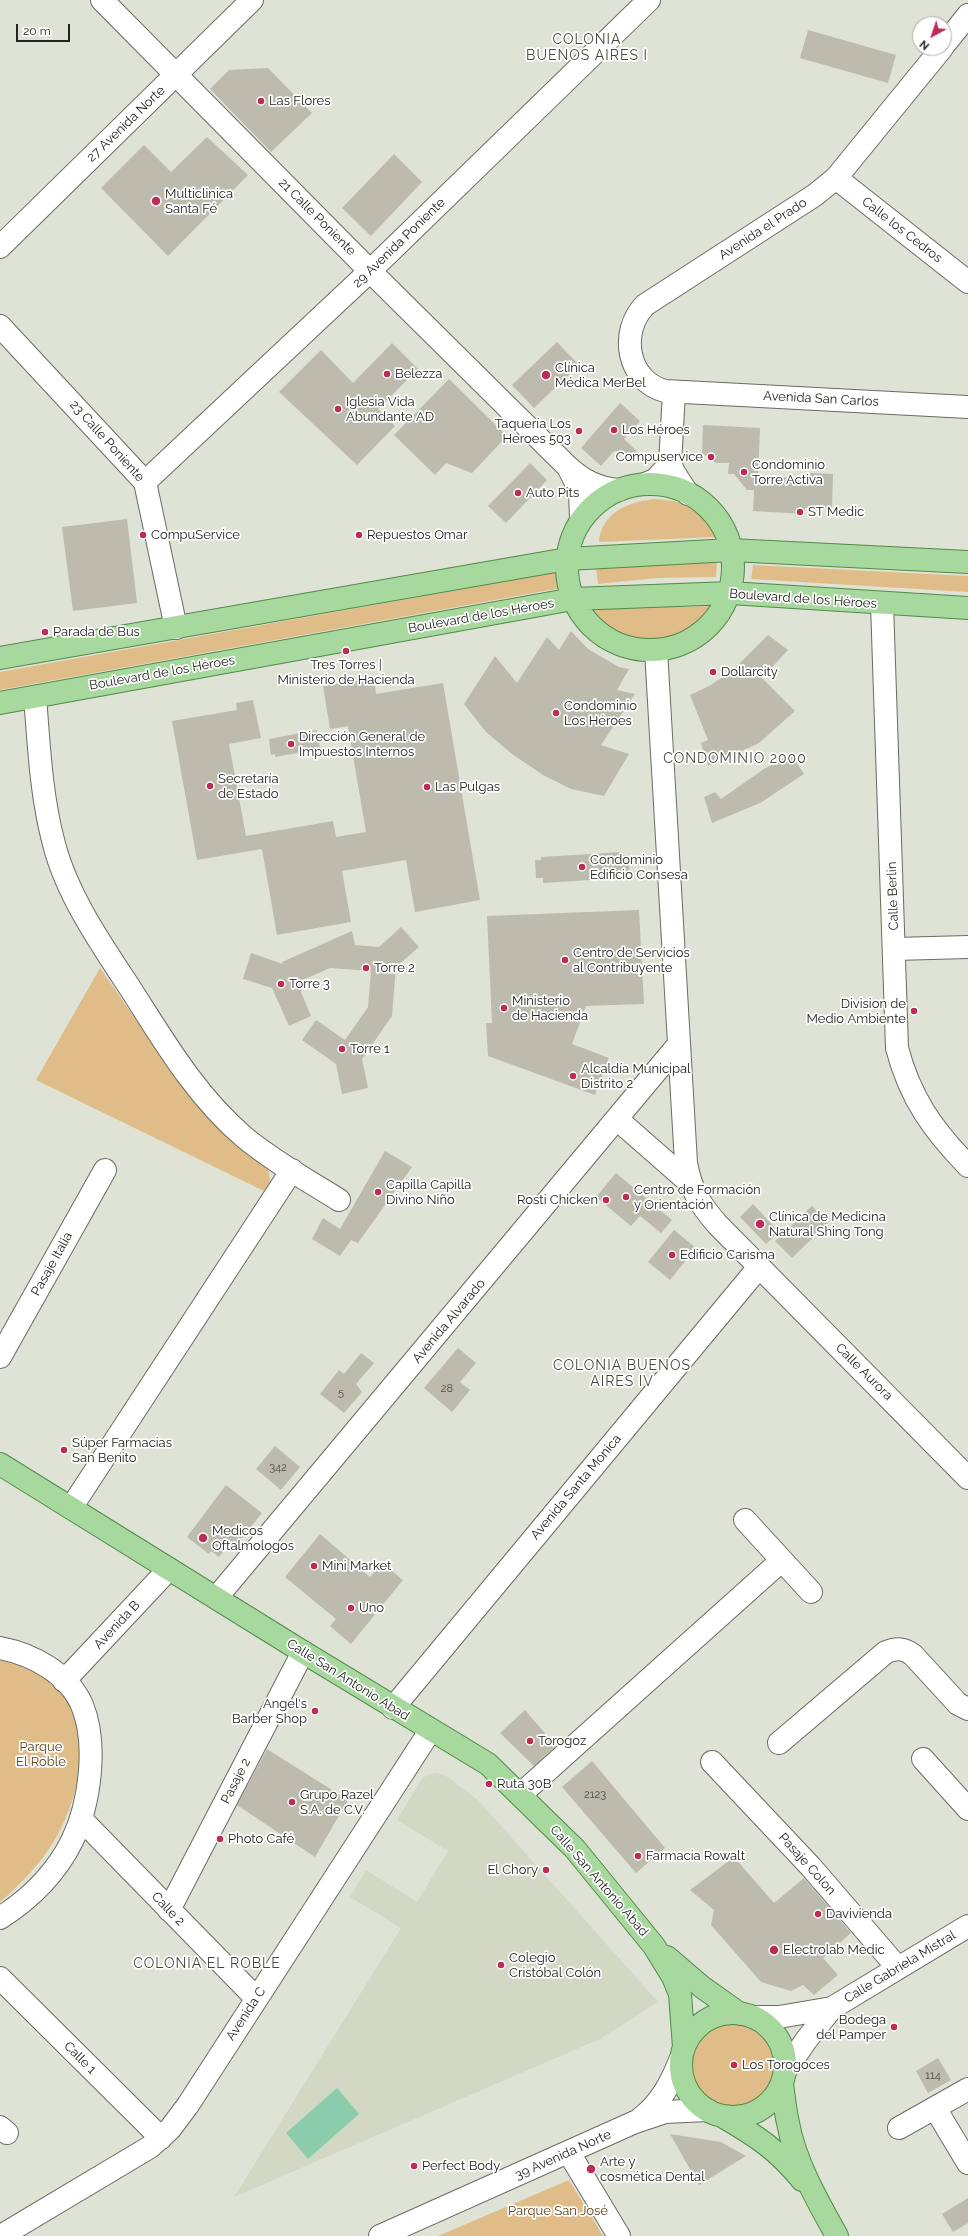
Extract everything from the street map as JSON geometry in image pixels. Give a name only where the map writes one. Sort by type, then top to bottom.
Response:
[{"type":"main road","points":[[645,484],[667,486],[688,494],[708,508],[722,526],[731,550],[732,572],[730,594],[723,609],[711,626],[695,639],[676,647],[656,650],[630,647],[606,637],[587,621],[573,599],[568,579],[567,559],[569,545],[581,519],[605,497],[619,490],[645,484]]},
{"type":"main road","points":[[0,658],[567,559],[731,550],[968,562]]},
{"type":"main road","name":"Boulevard de los Héroes","points":[[0,703],[573,599],[730,594],[968,608]]},
{"type":"main road","name":"Calle San Antonio Abad","points":[[0,1464],[393,1708],[488,1764],[575,1849],[654,1946],[673,1977],[680,1994],[683,2052]]},
{"type":"main road","name":"Calle San Antonio Abad","points":[[654,1946],[702,1987],[746,2016]]},
{"type":"main road","points":[[816,2198],[776,2151],[748,2131],[714,2113],[694,2100],[685,2086],[682,2074],[683,2052],[695,2030],[708,2020],[728,2014],[746,2016],[768,2027],[776,2037],[783,2053],[783,2077],[788,2124],[816,2198],[837,2236]]},
{"type":"main road","points":[[714,2113],[744,2116],[760,2110],[773,2099],[783,2077]]},
{"type":"street","name":"21 Calle Poniente","points":[[102,0],[370,271],[568,466],[591,484],[619,490]]},
{"type":"street","name":"27 Avenida Norte","points":[[0,247],[252,0]]},
{"type":"street","name":"29 Avenida Poniente","points":[[145,482],[370,271],[649,0]]},
{"type":"street","points":[[952,36],[968,16]]},
{"type":"street","name":"Avenida el Prado","points":[[674,392],[659,389],[651,385],[644,378],[634,363],[630,354],[628,337],[633,320],[638,312],[653,300],[815,195],[836,178],[935,56]]},
{"type":"street","name":"Calle los Cedros","points":[[836,178],[968,282]]},
{"type":"street","name":"23 Calle Poniente","points":[[0,326],[145,482],[176,628]]},
{"type":"street","points":[[674,392],[670,464],[678,480],[688,494]]},
{"type":"street","name":"Avenida San Carlos","points":[[674,392],[968,407]]},
{"type":"street","points":[[645,484],[655,480],[670,464]]},
{"type":"street","name":"21 Calle Poniente","points":[[568,466],[580,491],[581,519]]},
{"type":"street","name":"Calle Berlin","points":[[882,604],[895,950],[896,1032],[902,1067],[912,1091],[929,1122],[968,1166]]},
{"type":"street","points":[[656,650],[686,1163],[690,1183]]},
{"type":"street","points":[[35,697],[47,813],[54,845],[65,875],[81,907],[163,1042],[191,1081],[217,1111],[244,1137],[339,1200]]},
{"type":"street","points":[[895,950],[968,947]]},
{"type":"street","name":"Avenida Alvarado","points":[[216,1597],[618,1120],[679,1044]]},
{"type":"street","points":[[618,1120],[690,1183]]},
{"type":"street","name":"Pasaje Italia","points":[[0,1357],[105,1170]]},
{"type":"street","points":[[71,1508],[292,1170]]},
{"type":"street","name":"Calle Aurora","points":[[690,1183],[705,1210],[968,1478]]},
{"type":"street","name":"Avenida Santa Monica","points":[[393,1708],[759,1266]]},
{"type":"street","points":[[745,1520],[811,1592]]},
{"type":"street","points":[[520,1794],[782,1561]]},
{"type":"street","name":"Avenida B","points":[[64,1681],[169,1569]]},
{"type":"street","points":[[0,1648],[30,1657],[44,1664],[64,1681],[82,1705],[90,1748],[90,1774],[81,1819],[72,1841],[58,1864],[34,1893],[0,1918]]},
{"type":"street","points":[[779,1743],[886,1652],[893,1650],[904,1650],[913,1655],[958,1704],[968,1709]]},
{"type":"street","name":"Pasaje 2","points":[[169,1910],[303,1652]]},
{"type":"street","name":"Avenida C","points":[[2,2236],[135,2158],[161,2138],[178,2118],[430,1730]]},
{"type":"street","points":[[923,1759],[968,1809]]},
{"type":"street","name":"Pasaje Colon","points":[[712,1762],[811,1867],[898,1968]]},
{"type":"street","name":"Calle 2","points":[[81,1819],[256,1998]]},
{"type":"street","name":"Calle Gabriela Mistral","points":[[783,2077],[807,2039],[832,2008],[968,1926]]},
{"type":"street","name":"Calle 1","points":[[0,1978],[161,2138]]},
{"type":"street","name":"Calle Gabriela Mistral","points":[[746,2016],[779,2017],[832,2008]]},
{"type":"street","name":"39 Avenida Norte","points":[[635,2122],[651,2110],[661,2097],[683,2052]]},
{"type":"street","points":[[899,2128],[968,2089]]},
{"type":"street","points":[[935,2108],[968,2163]]},
{"type":"street","name":"39 Avenida Norte","points":[[384,2235],[635,2122],[666,2112],[714,2113]]},
{"type":"street","points":[[569,2153],[619,2236]]},
{"type":"shaded area","name":"Colegio Cristóbal Colón","points":[[437,1773],[448,1777],[479,1801],[658,2002],[600,2039],[234,2197],[401,1928],[350,1897],[366,1870],[417,1902],[448,1851],[397,1820],[421,1780],[427,1775]]},
{"type":"shaded area","points":[[337,2088],[359,2114],[308,2159],[286,2133]]},
{"type":"green space","points":[[654,499],[674,501],[700,512],[707,519],[716,537],[599,542],[601,532],[610,516],[626,506]]},
{"type":"green space","points":[[652,563],[717,563],[716,577],[657,578],[598,584],[596,568]]},
{"type":"green space","points":[[753,565],[968,576],[968,592],[751,579]]},
{"type":"green space","points":[[559,572],[561,588],[0,690],[0,672]]},
{"type":"green space","points":[[711,606],[686,633],[675,639],[652,643],[628,638],[617,632],[607,626],[591,609]]},
{"type":"green space","points":[[100,968],[177,1079],[268,1167],[270,1182],[264,1191],[36,1080]]},
{"type":"green space","name":"Parque El Roble","points":[[0,1660],[22,1667],[44,1678],[62,1694],[81,1724],[82,1755],[80,1770],[72,1800],[61,1829],[49,1849],[36,1865],[0,1902]]},
{"type":"green space","points":[[733,2023],[749,2026],[757,2030],[769,2042],[773,2050],[776,2066],[773,2082],[769,2090],[757,2102],[749,2106],[733,2109],[717,2106],[709,2102],[697,2090],[693,2082],[690,2066],[693,2050],[697,2042],[709,2030],[717,2026]]},
{"type":"green space","name":"Parque San José","points":[[569,2180],[603,2236],[438,2236]]},
{"type":"building","points":[[808,30],[896,55],[888,83],[800,58]]},
{"type":"building","name":"Las Flores","points":[[268,68],[312,113],[271,152],[210,89],[229,70]]},
{"type":"building","name":"Multiclinica Santa Fé","points":[[207,137],[248,175],[168,256],[101,188],[144,145],[171,172]]},
{"type":"building","points":[[394,154],[422,182],[371,236],[342,208]]},
{"type":"building","name":"Clínica Médica MerBel","points":[[557,342],[579,365],[534,408],[512,385]]},
{"type":"building","name":"Iglesia Vida Abundante AD","points":[[392,343],[418,369],[378,409],[395,426],[357,465],[279,392],[321,350],[353,383]]},
{"type":"building","points":[[449,379],[507,436],[472,473],[446,463],[435,475],[394,435]]},
{"type":"building","name":"Los Héroes","points":[[620,403],[640,421],[624,439],[642,456],[614,451],[601,466],[581,448]]},
{"type":"building","name":"Condominio Torre Activa","points":[[703,425],[760,428],[758,476],[809,479],[810,473],[833,474],[832,509],[805,508],[804,514],[753,511],[754,490],[747,490],[734,474],[728,474],[729,463],[716,463],[702,453]]},
{"type":"building","name":"Auto Pits","points":[[530,463],[547,480],[506,523],[488,506]]},
{"type":"building","points":[[127,519],[137,603],[73,611],[62,527]]},
{"type":"building","points":[[571,631],[588,649],[619,667],[629,669],[617,690],[635,694],[601,745],[629,754],[604,796],[571,789],[543,775],[512,754],[486,732],[464,704],[495,656],[517,683],[547,637],[559,650]]},
{"type":"building","points":[[768,635],[788,650],[762,678],[795,711],[759,743],[708,766],[701,743],[708,740],[690,695],[711,685],[734,669]]},
{"type":"building","points":[[374,678],[376,694],[443,683],[480,900],[415,912],[406,860],[342,871],[351,922],[277,935],[262,849],[197,860],[172,721],[237,710],[236,703],[253,700],[261,738],[229,744],[246,836],[333,821],[336,837],[366,832],[348,726],[330,729],[323,686]]},
{"type":"building","name":"Dirección General de Impuestos Internos","points":[[317,730],[320,749],[275,757],[275,754],[271,755],[269,739]]},
{"type":"building","points":[[791,754],[804,774],[760,803],[712,823],[704,797],[715,792],[721,799],[764,769]]},
{"type":"building","name":"Condominio Edificio Consesa","points":[[623,852],[623,855],[628,855],[630,874],[622,874],[622,878],[543,883],[543,878],[536,878],[535,860],[541,860],[541,857]]},
{"type":"building","name":"Centro de Servicios al Contribuyente","points":[[639,910],[644,1004],[586,1006],[572,1044],[609,1058],[595,1095],[488,1056],[486,1023],[492,1023],[487,916]]},
{"type":"building","points":[[401,927],[419,947],[396,967],[392,1016],[362,1059],[368,1088],[342,1094],[336,1064],[302,1040],[316,1020],[345,1040],[368,1007],[371,971],[330,968],[305,979],[301,992],[311,1016],[289,1026],[272,988],[243,979],[251,953],[283,964],[282,962],[352,931],[355,945],[379,947]]},
{"type":"building","name":"Capilla Capilla Divino Niño","points":[[385,1151],[412,1167],[358,1243],[351,1240],[340,1256],[312,1239],[323,1218],[340,1229]]},
{"type":"building","name":"Centro de Formación y Orientación","points":[[616,1173],[672,1220],[661,1233],[640,1216],[631,1226],[596,1197]]},
{"type":"building","name":"Clínica de Medicina Natural Shing Tong","points":[[753,1204],[779,1232],[766,1244],[740,1217]]},
{"type":"building","points":[[812,1206],[828,1223],[792,1258],[775,1241]]},
{"type":"building","name":"Edificio Carisma","points":[[674,1230],[696,1248],[670,1280],[648,1262]]},
{"type":"building","points":[[458,1348],[476,1363],[460,1382],[470,1390],[452,1412],[424,1388]]},
{"type":"building","points":[[361,1353],[374,1363],[356,1384],[362,1392],[344,1413],[320,1394],[339,1370],[344,1374]]},
{"type":"building","points":[[275,1446],[300,1467],[281,1490],[256,1469]]},
{"type":"building","points":[[226,1485],[262,1513],[233,1549],[228,1545],[219,1557],[211,1551],[209,1554],[187,1537]]},
{"type":"building","name":"Uno","points":[[320,1534],[370,1577],[382,1563],[403,1580],[351,1644],[330,1626],[336,1619],[285,1577]]},
{"type":"building","name":"Torogoz","points":[[525,1710],[556,1746],[534,1766],[500,1733]]},
{"type":"building","name":"Grupo Razel S.A. de C.V.","points":[[267,1749],[348,1800],[315,1857],[237,1805]]},
{"type":"building","points":[[592,1761],[665,1848],[636,1873],[562,1787]]},
{"type":"building","name":"Electrolab Medic","points":[[734,1857],[774,1903],[804,1878],[851,1933],[823,1958],[838,1975],[814,1995],[803,1985],[791,1991],[761,1982],[711,1925],[714,1910],[690,1890]]},
{"type":"building","points":[[938,2058],[951,2080],[928,2093],[916,2071]]},
{"type":"building","points":[[670,2134],[721,2142],[746,2156],[699,2185]]},
{"type":"building","points":[[968,2198],[968,2223],[953,2232],[942,2214]]},
{"type":"place","name":"Las Flores","points":[[261,101]]},
{"type":"place","name":"Multiclinica Santa Fé","points":[[156,201]]},
{"type":"place","name":"Belezza","points":[[387,374]]},
{"type":"place","name":"Clínica Médica MerBel","points":[[546,375]]},
{"type":"place","name":"Iglesia Vida Abundante AD","points":[[338,409]]},
{"type":"place","name":"Los Héroes","points":[[614,430]]},
{"type":"place","name":"Taquería Los Heroes 503","points":[[579,431]]},
{"type":"place","name":"Compuservice","points":[[711,457]]},
{"type":"place","name":"Condominio Torre Activa","points":[[744,472]]},
{"type":"place","name":"Auto Pits","points":[[518,493]]},
{"type":"place","name":"ST Medic","points":[[800,512]]},
{"type":"place","name":"CompuService","points":[[143,535]]},
{"type":"place","name":"Repuestos Omar","points":[[359,535]]},
{"type":"place","name":"Parada de Bus","points":[[45,632]]},
{"type":"place","name":"Tres Torres | Ministerio de Hacienda","points":[[346,651]]},
{"type":"place","name":"Dollarcity","points":[[713,672]]},
{"type":"place","name":"Condominio Los Héroes","points":[[556,713]]},
{"type":"place","name":"Dirección General de Impuestos Internos","points":[[291,744]]},
{"type":"place","name":"Secretaría de Estado","points":[[210,786]]},
{"type":"place","name":"Las Pulgas","points":[[427,787]]},
{"type":"place","name":"Condominio Edificio Consesa","points":[[582,867]]},
{"type":"place","name":"Centro de Servicios al Contribuyente","points":[[565,960]]},
{"type":"place","name":"Torre 2","points":[[366,968]]},
{"type":"place","name":"Torre 3","points":[[281,984]]},
{"type":"place","name":"Ministerio de Hacienda","points":[[504,1008]]},
{"type":"place","name":"Division de Medio Ambiente","points":[[914,1011]]},
{"type":"place","name":"Torre 1","points":[[342,1049]]},
{"type":"place","name":"Alcaldía Municipal Distrito 2","points":[[573,1076]]},
{"type":"place","name":"Capilla Capilla Divino Niño","points":[[378,1192]]},
{"type":"place","name":"Centro de Formación y Orientación","points":[[626,1197]]},
{"type":"place","name":"Rosti Chicken","points":[[606,1200]]},
{"type":"place","name":"Clínica de Medicina Natural Shing Tong","points":[[760,1224]]},
{"type":"place","name":"Edificio Carisma","points":[[672,1255]]},
{"type":"place","name":"Súper Farmacias San Benito","points":[[64,1450]]},
{"type":"place","name":"Medicos Oftalmologos","points":[[203,1538]]},
{"type":"place","name":"Mini Market","points":[[314,1566]]},
{"type":"place","name":"Uno","points":[[351,1608]]},
{"type":"place","name":"Angel's Barber Shop","points":[[315,1711]]},
{"type":"place","name":"Torogoz","points":[[530,1741]]},
{"type":"place","name":"Ruta 30B","points":[[489,1784]]},
{"type":"place","name":"Grupo Razel S.A. de C.V.","points":[[292,1802]]},
{"type":"place","name":"Photo Café","points":[[220,1839]]},
{"type":"place","name":"Farmacia Rowalt","points":[[638,1856]]},
{"type":"place","name":"El Chory","points":[[546,1870]]},
{"type":"place","name":"Davivienda","points":[[818,1914]]},
{"type":"place","name":"Electrolab Medic","points":[[774,1950]]},
{"type":"place","name":"Colegio Cristóbal Colón","points":[[501,1965]]},
{"type":"place","name":"Bodega del Pamper","points":[[894,2027]]},
{"type":"place","name":"Los Torogoces","points":[[734,2065]]},
{"type":"place","name":"Perfect Body","points":[[414,2166]]},
{"type":"place","name":"Arte y cosmética Dental","points":[[591,2169]]},
{"type":"district","name":"COLONIA BUENOS AIRES I","points":[[587,48]]},
{"type":"district","name":"CONDOMINIO 2000","points":[[735,759]]},
{"type":"district","name":"COLONIA BUENOS AIRES IV","points":[[622,1374]]},
{"type":"district","name":"COLONIA EL ROBLE","points":[[207,1964]]}]
